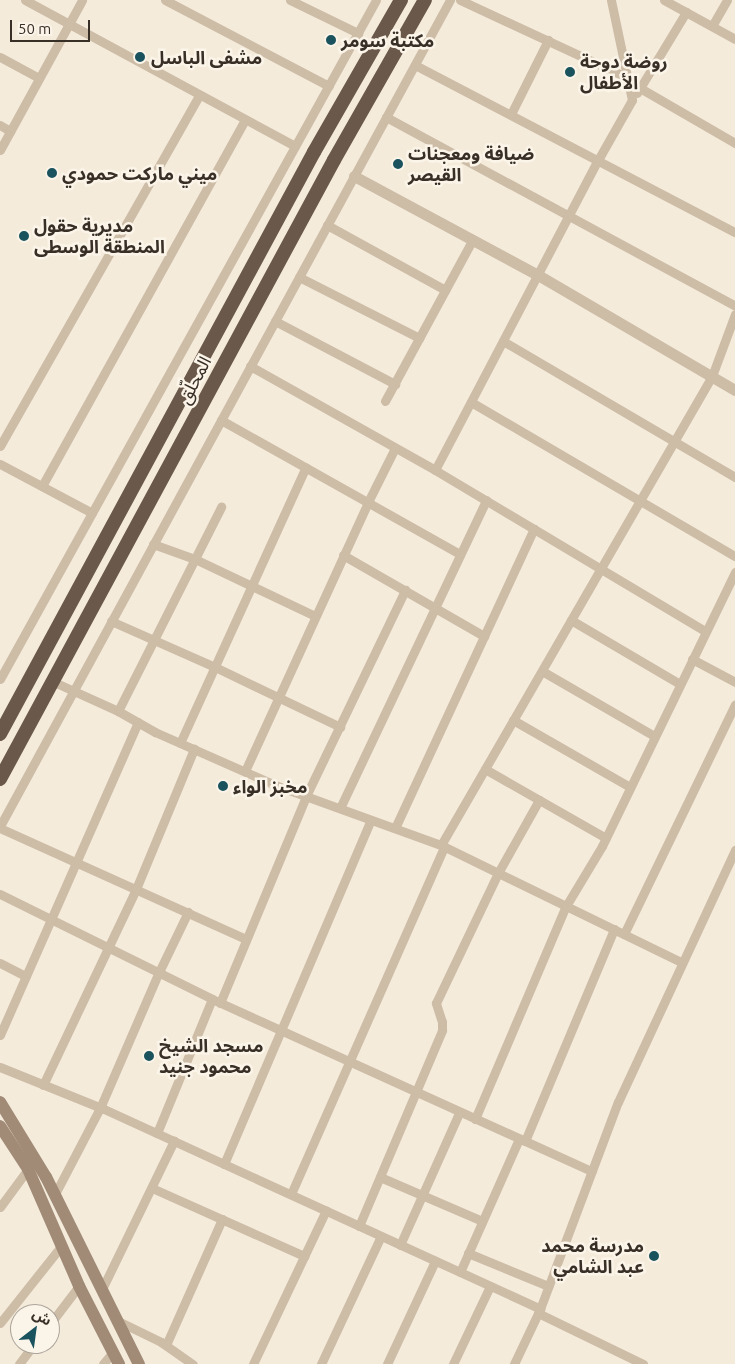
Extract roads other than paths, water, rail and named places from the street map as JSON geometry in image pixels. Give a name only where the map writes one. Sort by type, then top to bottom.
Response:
[{"type":"highway","name":"المحلّق","points":[[0,734],[314,152],[401,0]]},
{"type":"highway","name":"المحلّق","points":[[0,779],[330,169],[425,0]]},
{"type":"main road","points":[[0,1102],[55,1194],[139,1364]]},
{"type":"main road","points":[[0,1126],[28,1169],[79,1286],[119,1364]]},
{"type":"street","points":[[25,0],[295,146]]},
{"type":"street","points":[[0,150],[82,0]]},
{"type":"street","points":[[165,0],[328,86]]},
{"type":"street","points":[[0,680],[3,665],[92,513],[376,0]]},
{"type":"street","points":[[246,939],[0,827],[450,0]]},
{"type":"street","points":[[460,0],[628,78]]},
{"type":"street","points":[[611,0],[632,100]]},
{"type":"street","points":[[664,0],[735,39]]},
{"type":"street","points":[[712,26],[727,0]]},
{"type":"street","points":[[296,1],[358,33]]},
{"type":"street","points":[[435,470],[598,160],[686,12]]},
{"type":"street","points":[[511,114],[548,40]]},
{"type":"street","points":[[0,57],[39,78]]},
{"type":"street","points":[[415,65],[735,232]]},
{"type":"street","points":[[640,88],[735,143]]},
{"type":"street","points":[[0,446],[199,95]]},
{"type":"street","points":[[386,117],[735,306]]},
{"type":"street","points":[[42,486],[245,120]]},
{"type":"street","points":[[0,126],[10,131]]},
{"type":"street","points":[[354,176],[538,275],[735,390]]},
{"type":"street","points":[[327,225],[445,290]]},
{"type":"street","points":[[385,401],[472,239]]},
{"type":"street","points":[[299,277],[419,338]]},
{"type":"street","points":[[291,1194],[443,846],[513,720],[712,376],[735,314]]},
{"type":"street","points":[[275,321],[395,384]]},
{"type":"street","points":[[503,342],[735,477]]},
{"type":"street","points":[[250,366],[435,470],[705,632]]},
{"type":"street","points":[[471,402],[735,556]]},
{"type":"street","points":[[221,420],[460,554]]},
{"type":"street","points":[[245,772],[343,555],[395,448]]},
{"type":"street","points":[[0,464],[92,513]]},
{"type":"street","points":[[180,743],[306,467]]},
{"type":"street","points":[[340,808],[486,500]]},
{"type":"street","points":[[118,712],[221,507]]},
{"type":"street","points":[[395,828],[534,529]]},
{"type":"street","points":[[153,544],[195,559],[316,616]]},
{"type":"street","points":[[343,555],[484,636]]},
{"type":"street","points":[[475,1119],[566,906],[606,838],[735,572]]},
{"type":"street","points":[[157,1133],[246,939],[306,796],[405,590]]},
{"type":"street","points":[[571,620],[680,684]]},
{"type":"street","points":[[111,621],[215,667],[340,727]]},
{"type":"street","points":[[692,659],[735,682]]},
{"type":"street","points":[[542,671],[654,736]]},
{"type":"street","points":[[54,682],[245,772],[443,846],[681,962]]},
{"type":"street","points":[[624,934],[735,704]]},
{"type":"street","points":[[513,720],[630,787]]},
{"type":"street","points":[[0,1035],[138,722]]},
{"type":"street","points":[[43,1085],[136,889],[194,749]]},
{"type":"street","points":[[485,769],[606,838]]},
{"type":"street","points":[[359,1226],[442,1030],[442,1022],[436,1003],[498,873],[539,800]]},
{"type":"street","points":[[224,1164],[371,820]]},
{"type":"street","points":[[514,1364],[539,1311],[618,1102],[681,962],[735,850]]},
{"type":"street","points":[[0,894],[158,974],[459,1113],[592,1171]]},
{"type":"street","points":[[55,1194],[100,1108],[158,974],[188,912]]},
{"type":"street","points":[[460,1272],[482,1221],[522,1140],[614,929]]},
{"type":"street","points":[[0,963],[26,976]]},
{"type":"street","points":[[0,1067],[157,1133],[326,1210],[490,1286],[643,1364]]},
{"type":"street","points":[[400,1245],[459,1113]]},
{"type":"street","points":[[102,1289],[174,1141]]},
{"type":"street","points":[[0,1207],[28,1169]]},
{"type":"street","points":[[380,1177],[482,1221]]},
{"type":"street","points":[[152,1188],[304,1256]]},
{"type":"street","points":[[254,1364],[326,1210]]},
{"type":"street","points":[[166,1345],[222,1219]]},
{"type":"street","points":[[321,1364],[381,1236]]},
{"type":"street","points":[[0,1323],[62,1245]]},
{"type":"street","points":[[468,1253],[548,1286]]},
{"type":"street","points":[[386,1364],[435,1261]]},
{"type":"street","points":[[60,1311],[79,1286]]},
{"type":"street","points":[[452,1364],[490,1286]]},
{"type":"street","points":[[118,1321],[166,1345],[193,1364]]},
{"type":"street","points":[[103,1364],[113,1352]]},
{"type":"place","name":"مكتبة سومر","points":[[331,40]]},
{"type":"place","name":"مشفى الباسل","points":[[140,57]]},
{"type":"place","name":"روضة دوحة الأطفال","points":[[570,72]]},
{"type":"place","name":"ضيافة ومعجنات القيصر","points":[[398,164]]},
{"type":"place","name":"ميني ماركت حمودي","points":[[52,173]]},
{"type":"place","name":"مديرية حقول المنطقة الوسطى","points":[[24,236]]},
{"type":"place","name":"مخبز الواء","points":[[223,786]]},
{"type":"place","name":"مسجد الشيخ محمود جنيد","points":[[149,1056]]},
{"type":"place","name":"مدرسة محمد عبد الشامي","points":[[654,1256]]}]
